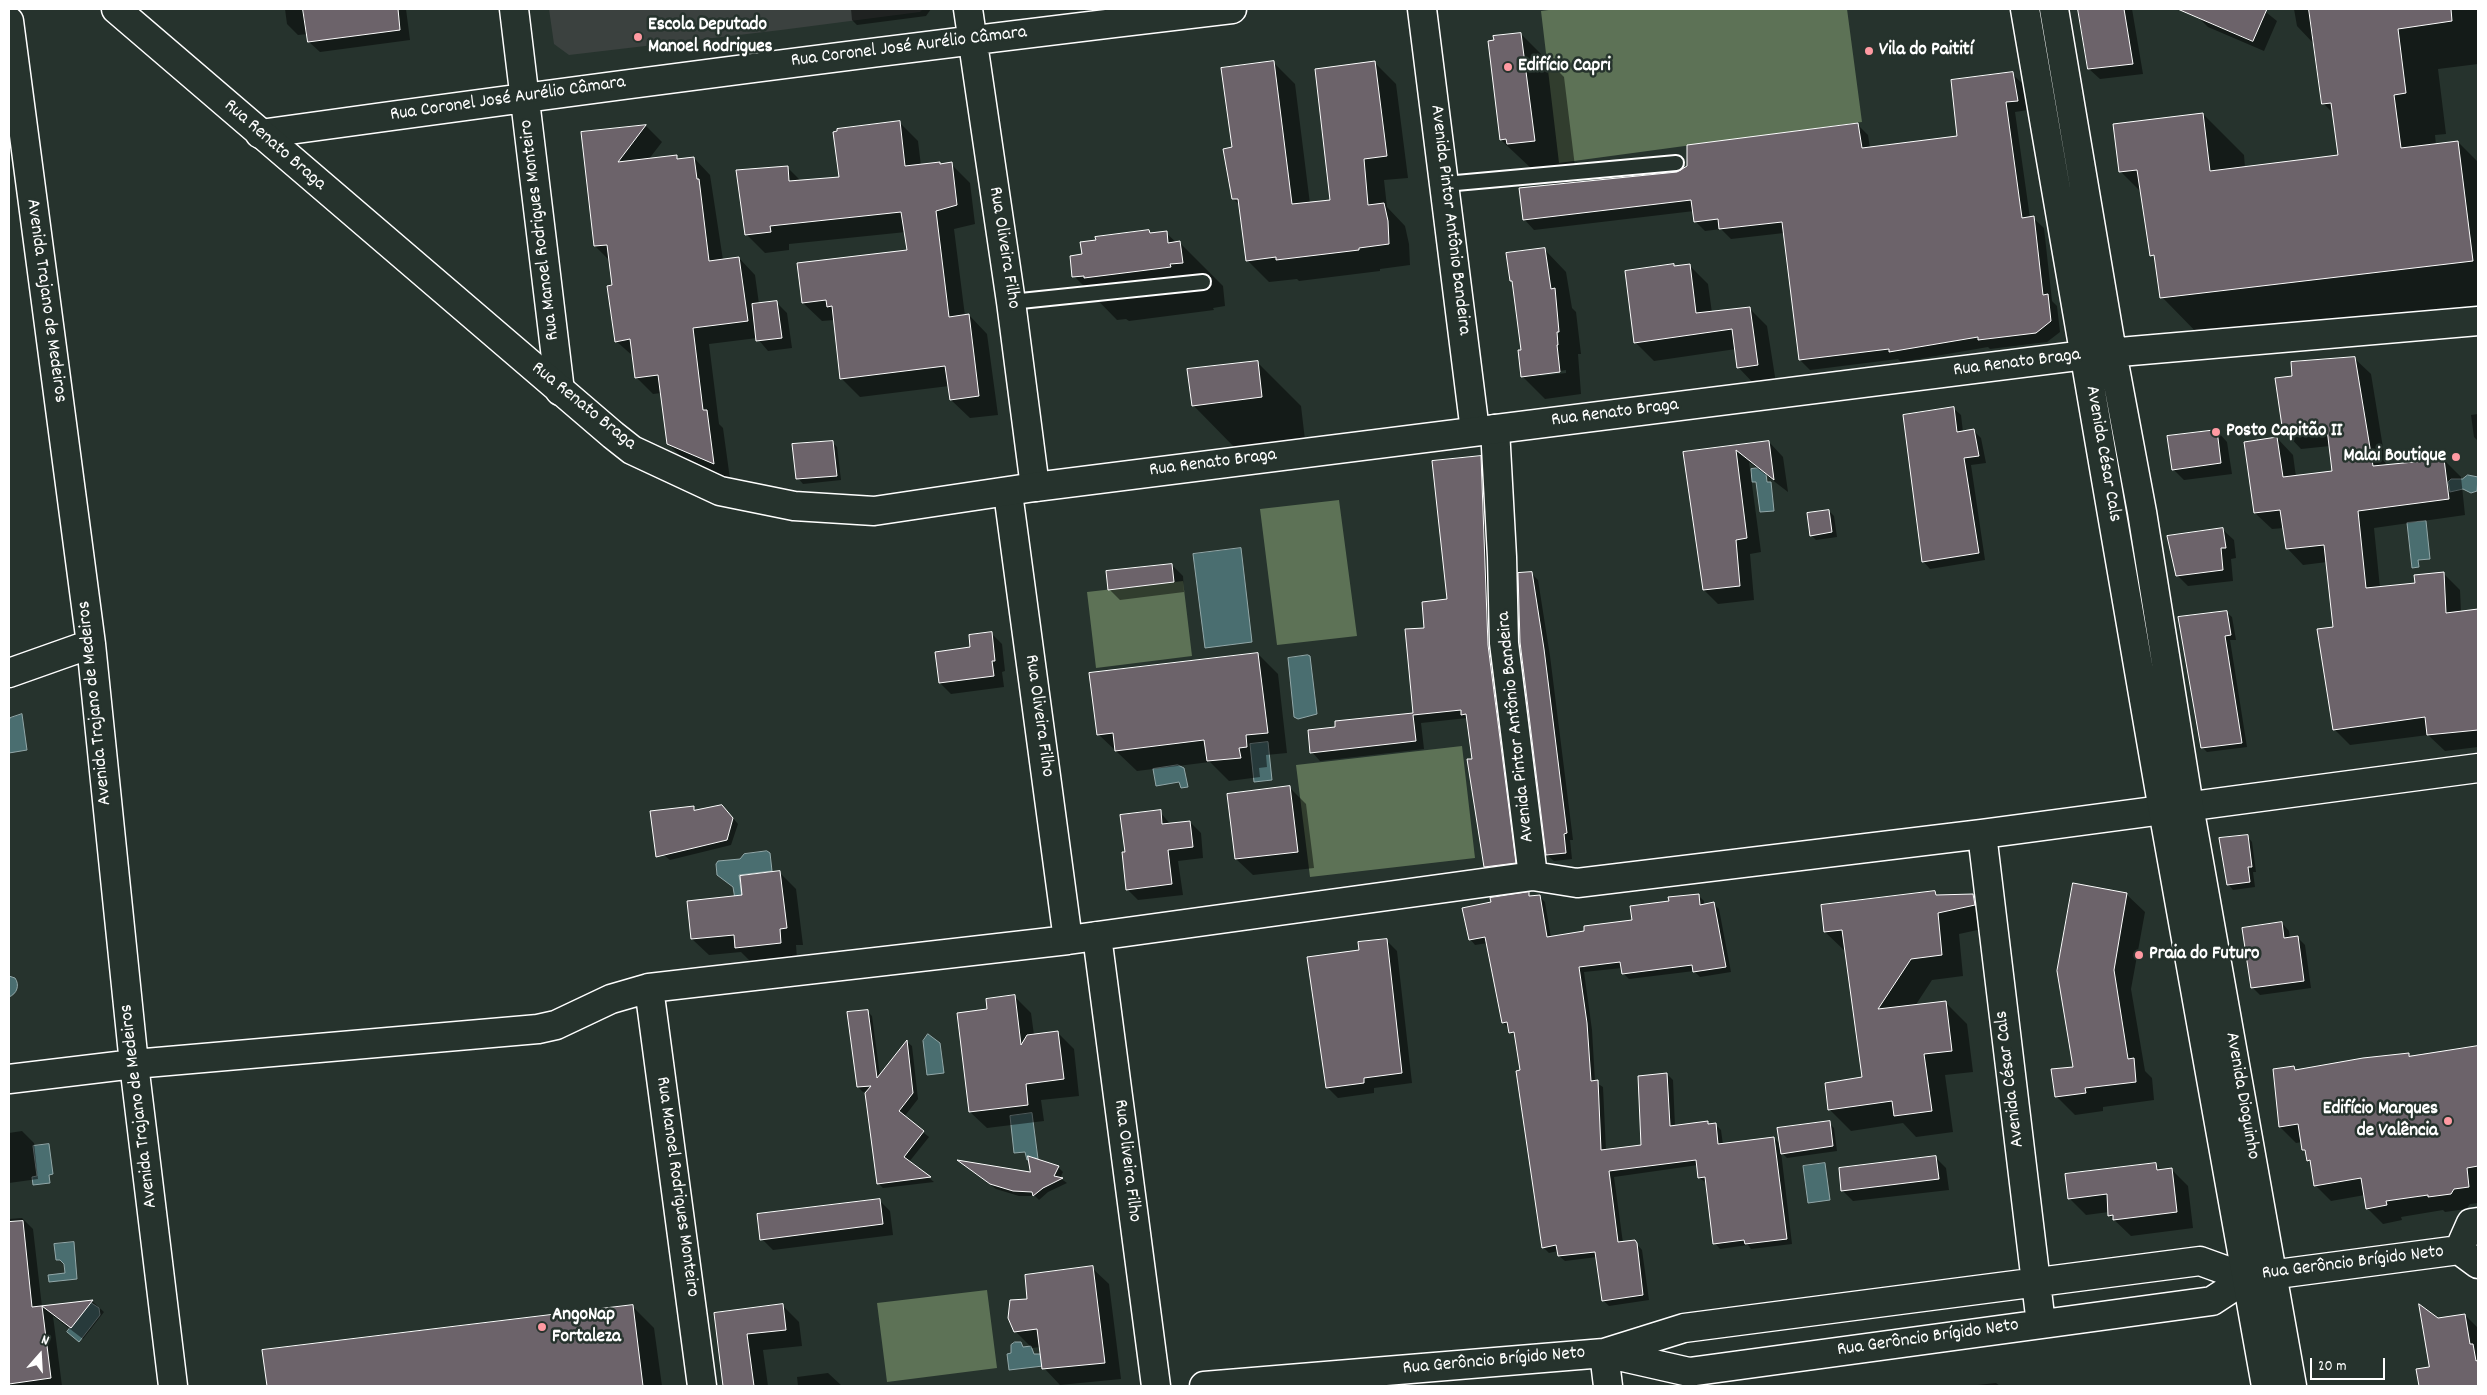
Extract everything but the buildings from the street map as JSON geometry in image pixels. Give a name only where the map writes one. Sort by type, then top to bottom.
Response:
[{"type":"street","name":"Rua Renato Braga","points":[[116,9],[560,391],[632,450],[695,480],[744,497],[811,507],[874,511],[1035,487],[2099,354],[2478,321]]},
{"type":"street","name":"Rua Manoel Rodrigues Monteiro","points":[[514,9],[560,391]]},
{"type":"street","name":"Rua Oliveira Filho","points":[[968,9],[1011,302],[1035,487]]},
{"type":"street","name":"Rua Coronel José Aurélio Câmara","points":[[260,134],[525,97],[971,39],[1232,9]]},
{"type":"street","name":"Avenida Pintor Antônio Bandeira","points":[[1422,9],[1445,184],[1485,430],[1502,557],[1504,643],[1533,876]]},
{"type":"street","name":"Avenida César Cals","points":[[2025,9],[2099,354],[2142,512],[2190,806]]},
{"type":"street","name":"Avenida César Cals","points":[[2054,9],[2099,354],[2163,810]]},
{"type":"street","name":"Avenida Trajano de Medeiros","points":[[9,21],[17,159],[90,644],[134,1064],[173,1386]]},
{"type":"street","name":"Rua Oliveira Filho","points":[[1008,492],[1068,940]]},
{"type":"street","points":[[9,673],[90,644]]},
{"type":"street","points":[[9,1079],[134,1064],[538,1029],[556,1025],[611,999],[649,988],[1068,940],[1533,876],[1576,883],[1982,834],[2478,768]]},
{"type":"street","name":"Avenida Dioguinho","points":[[2190,806],[2260,1276],[2266,1386]]},
{"type":"street","name":"Avenida Dioguinho","points":[[2163,810],[2260,1276],[2292,1386]]},
{"type":"street","name":"Avenida César Cals","points":[[1982,834],[2041,1324]]},
{"type":"street","name":"Rua Oliveira Filho","points":[[1097,936],[1156,1386]]},
{"type":"street","name":"Rua Manoel Rodrigues Monteiro","points":[[649,988],[702,1386]]},
{"type":"street","name":"Rua Gerôncio Brígido Neto","points":[[1204,1386],[1604,1353],[1684,1328],[2200,1262],[2260,1276],[2468,1257],[2471,1223],[2478,1222]]},
{"type":"street","name":"Rua Gerôncio Brígido Neto","points":[[1604,1353],[1689,1372],[2212,1300],[2260,1276]]},
{"type":"street","points":[[1604,1353],[1608,1386]]},
{"type":"lane","points":[[1445,184],[1676,163]]},
{"type":"lane","points":[[1011,302],[1203,282]]},
{"type":"shaded area","name":"Escola Deputado Manoel Rodrigues","points":[[549,9],[923,9],[920,12],[569,55],[554,44]]},
{"type":"green space","points":[[1556,9],[1847,9],[1862,122],[1559,163],[1541,11]]},
{"type":"green space","points":[[1339,500],[1357,636],[1277,645],[1260,509]]},
{"type":"green space","points":[[1183,581],[1192,656],[1096,668],[1087,592]]},
{"type":"green space","points":[[1462,746],[1475,858],[1310,877],[1296,765]]},
{"type":"green space","points":[[987,1290],[997,1368],[887,1382],[877,1303]]},
{"type":"water","points":[[1759,468],[1766,474],[1767,482],[1771,482],[1774,511],[1760,512],[1756,482],[1752,482],[1751,469]]},
{"type":"water","points":[[2468,475],[2478,477],[2477,491],[2471,493],[2463,489],[2450,492],[2448,482],[2451,479],[2462,479]]},
{"type":"water","points":[[2426,521],[2430,559],[2418,560],[2419,567],[2412,568],[2407,523]]},
{"type":"water","points":[[1241,548],[1252,642],[1205,648],[1193,554]]},
{"type":"water","points":[[1310,656],[1317,714],[1298,719],[1294,717],[1288,658]]},
{"type":"water","points":[[22,714],[27,750],[9,753],[10,718]]},
{"type":"water","points":[[1268,742],[1272,780],[1254,782],[1250,744]]},
{"type":"water","points":[[1178,765],[1184,768],[1188,787],[1181,788],[1179,782],[1156,786],[1153,769]]},
{"type":"water","points":[[767,851],[770,853],[772,871],[739,875],[742,898],[735,899],[733,887],[717,875],[716,864],[718,861],[740,859],[744,854]]},
{"type":"water","points":[[9,976],[15,978],[17,986],[16,992],[9,997]]},
{"type":"water","points":[[928,1034],[940,1043],[944,1073],[927,1075],[923,1041]]},
{"type":"water","points":[[1032,1113],[1038,1159],[1027,1160],[1025,1152],[1014,1153],[1010,1116]]},
{"type":"water","points":[[49,1144],[53,1174],[49,1175],[50,1183],[33,1185],[32,1177],[37,1176],[33,1146]]},
{"type":"water","points":[[1825,1163],[1830,1200],[1808,1203],[1803,1166]]},
{"type":"water","points":[[74,1242],[77,1279],[49,1282],[48,1275],[65,1273],[64,1264],[60,1260],[56,1260],[54,1244]]},
{"type":"water","points":[[90,1302],[99,1308],[100,1315],[79,1342],[67,1332]]},
{"type":"water","points":[[1015,1342],[1021,1342],[1023,1347],[1031,1346],[1034,1354],[1041,1354],[1043,1366],[1009,1370],[1007,1354],[1011,1353],[1011,1345]]},
{"type":"place","name":"Escola Deputado Manoel Rodrigues","points":[[638,37]]},
{"type":"place","name":"Vila do Paitití","points":[[1869,51]]},
{"type":"place","name":"Edifício Capri","points":[[1508,67]]},
{"type":"place","name":"Posto Capitão II","points":[[2216,432]]},
{"type":"place","name":"Malai Boutique","points":[[2456,457]]},
{"type":"place","name":"Praia do Futuro","points":[[2139,955]]},
{"type":"place","name":"Edifício Marques de Valência","points":[[2448,1121]]},
{"type":"place","name":"AngoNap Fortaleza","points":[[542,1327]]}]
